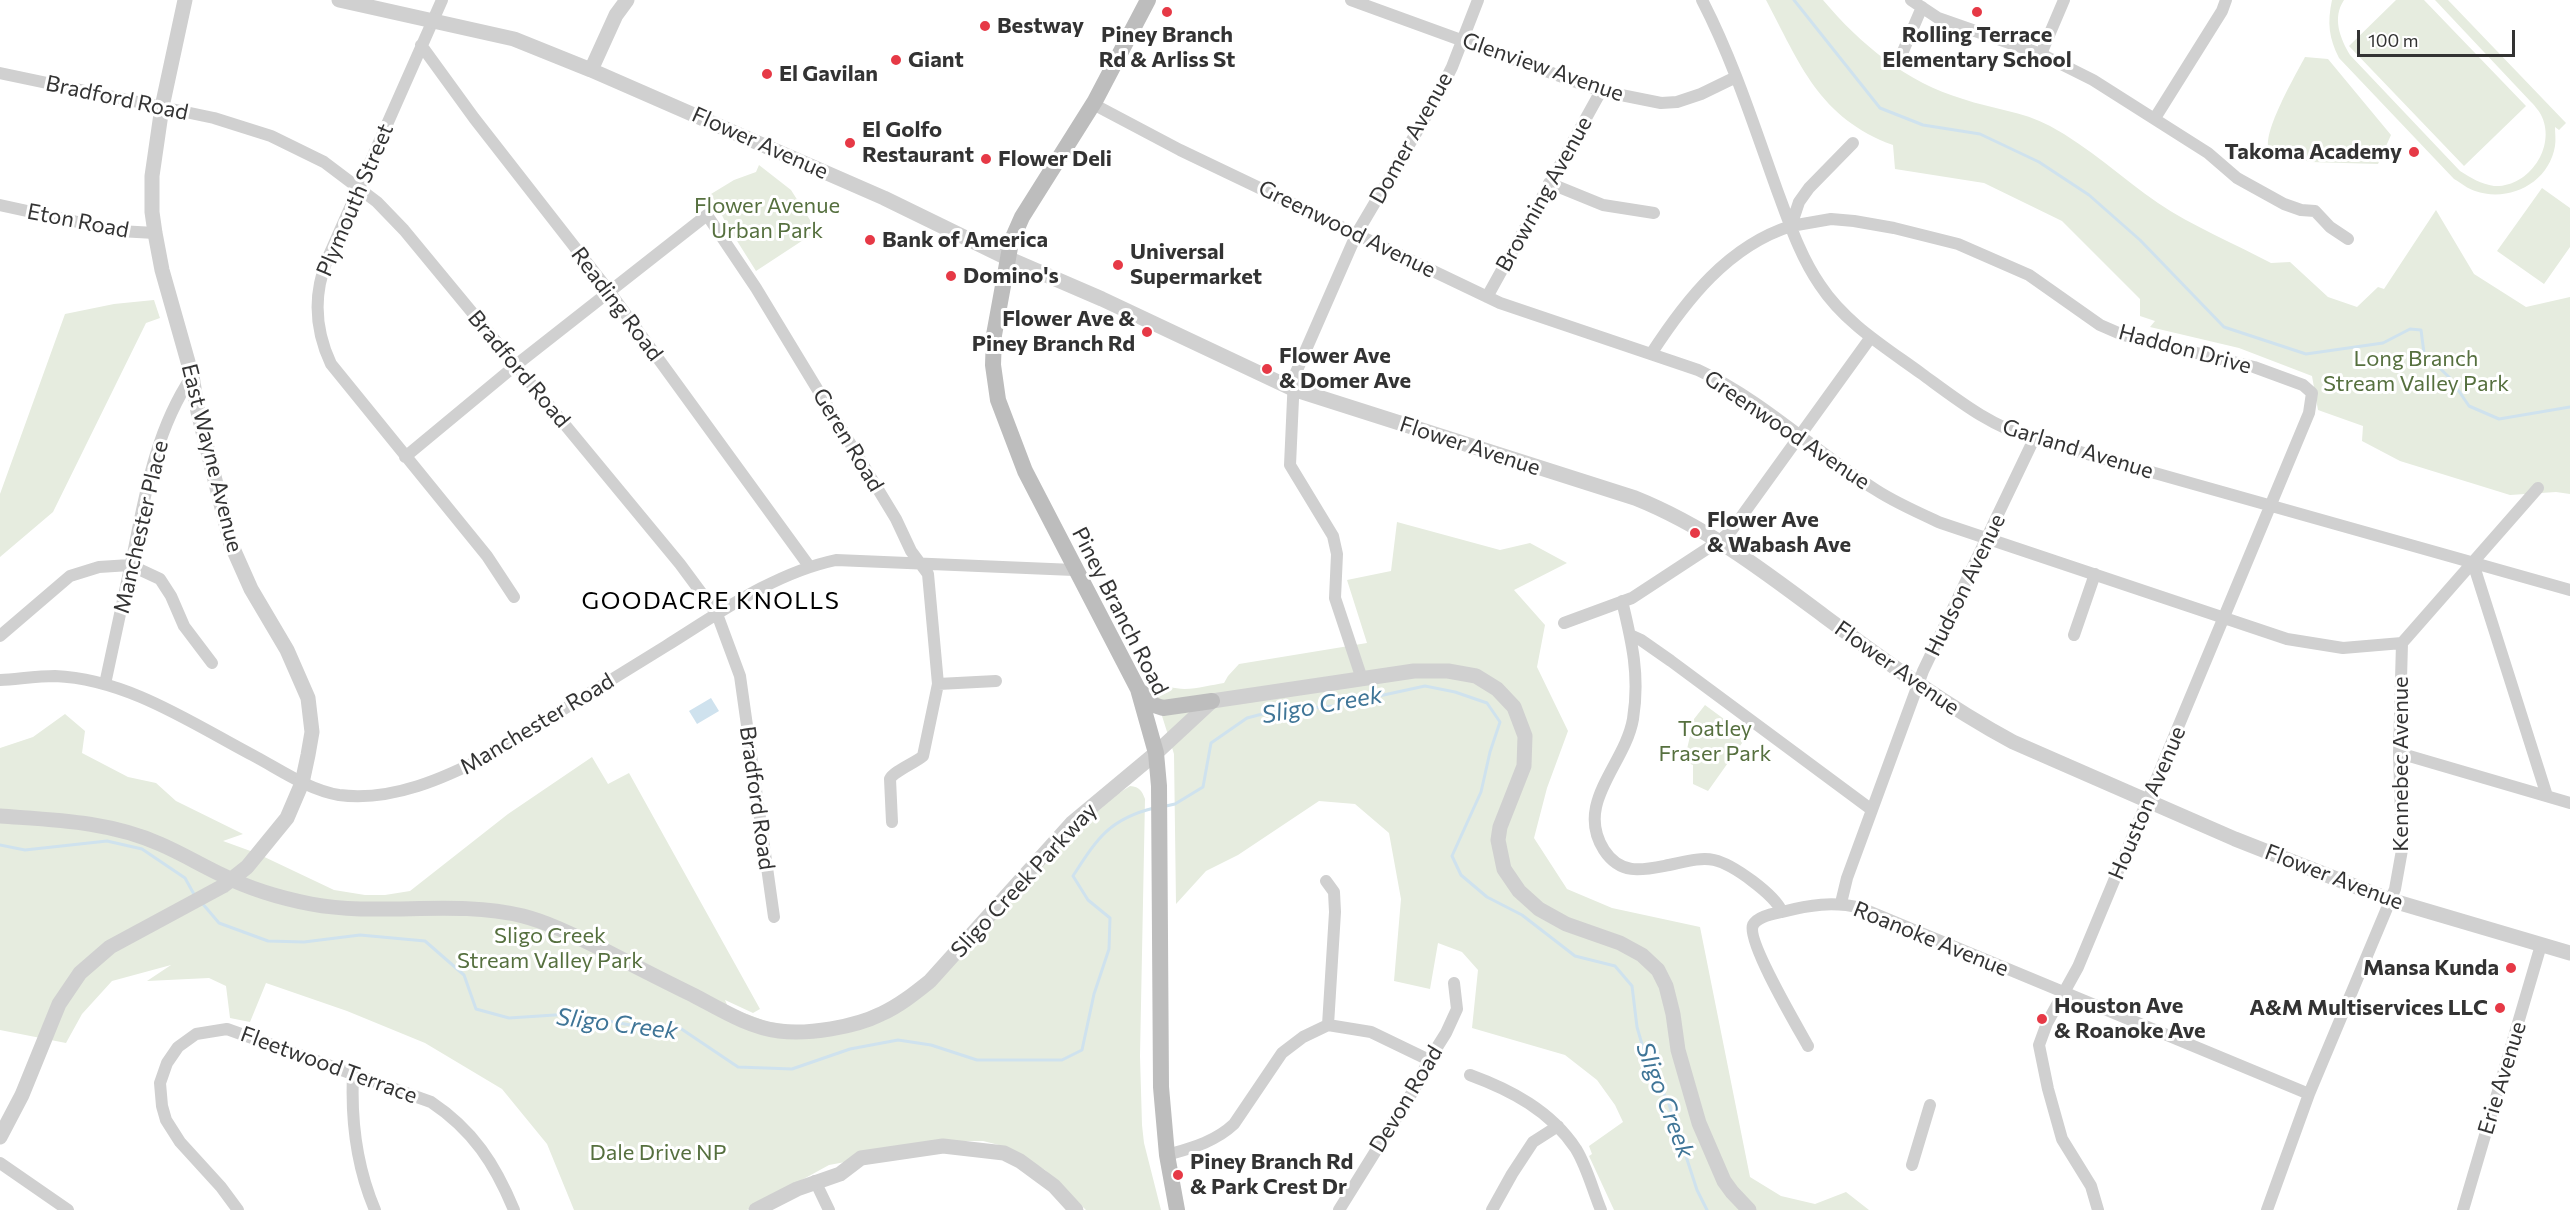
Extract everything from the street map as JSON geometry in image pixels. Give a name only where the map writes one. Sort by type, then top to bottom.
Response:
[{"type":"main road","name":"Piney Branch Road","points":[[1148,0],[1112,71],[1023,217],[1011,242],[994,335],[993,365],[998,400],[1025,471],[1074,570],[1138,689],[1156,753],[1159,786],[1161,1087],[1167,1155],[1177,1210]]},
{"type":"main road","name":"Piney Branch Road","points":[[1112,71],[1160,0]]},
{"type":"main road","points":[[1138,689],[1154,705],[1163,708],[1212,701]]},
{"type":"street","name":"East Wayne Avenue","points":[[0,1137],[16,1110],[50,1024],[72,984],[104,951],[212,893],[247,867],[280,829],[295,804],[302,783],[312,732],[308,698],[298,674],[252,589],[231,544],[198,412],[192,376],[162,270],[155,233],[152,212],[152,176],[162,107],[185,0]]},
{"type":"street","name":"Flower Avenue","points":[[339,0],[514,39],[591,70],[884,198],[1007,258],[1112,303],[1293,389],[1635,498],[1671,513],[1756,565],[1918,685],[2013,742],[2235,839],[2390,900],[2570,953]]},
{"type":"street","name":"Plymouth Street","points":[[442,0],[358,186],[319,285],[317,307],[322,344],[331,364],[487,556],[514,597]]},
{"type":"street","points":[[591,70],[616,15],[627,0]]},
{"type":"street","name":"Glenview Avenue","points":[[1351,0],[1462,38],[1601,91],[1661,103],[1677,102],[1701,94],[1736,77]]},
{"type":"street","name":"Domer Avenue","points":[[1362,679],[1335,598],[1337,554],[1333,536],[1290,465],[1294,377],[1357,233],[1435,101],[1452,67],[1478,0]]},
{"type":"street","name":"Garland Avenue","points":[[1702,0],[1736,77],[1791,226],[1807,264],[1820,286],[1845,316],[1975,412],[2008,431],[2034,439],[2570,590]]},
{"type":"street","points":[[2041,54],[2064,0]]},
{"type":"street","points":[[2155,118],[2222,12],[2226,0]]},
{"type":"street","points":[[1898,63],[1917,4],[1938,18],[1961,28],[2041,54],[2093,80],[2208,153],[2237,178],[2284,204],[2301,210],[2315,211],[2330,227],[2348,239]]},
{"type":"street","name":"Reading Road","points":[[421,45],[474,118],[609,291],[809,566]]},
{"type":"street","name":"Bradford Road","points":[[0,73],[214,118],[271,136],[324,162],[358,186],[377,202],[404,231],[680,564],[717,614],[740,676],[774,917]]},
{"type":"street","name":"Browning Avenue","points":[[1487,297],[1601,91]]},
{"type":"street","name":"Greenwood Avenue","points":[[1093,104],[1180,150],[1487,297],[1561,326],[1650,354],[1721,381],[1873,489],[1894,502],[1941,523],[1989,537],[2287,639],[2343,648],[2402,643]]},
{"type":"street","points":[[1791,226],[1798,202],[1853,143]]},
{"type":"street","points":[[1549,183],[1602,205],[1654,213]]},
{"type":"street","name":"Eton Road","points":[[0,205],[119,231],[155,233]]},
{"type":"street","name":"Geren Road","points":[[609,291],[707,215],[756,288],[896,519],[911,551],[928,574],[938,684],[923,756],[891,776],[892,822]]},
{"type":"street","name":"Haddon Drive","points":[[1650,354],[1673,320],[1722,264],[1766,234],[1791,226],[1831,219],[1854,221],[1958,244],[2029,274],[2100,325],[2123,335],[2254,367],[2303,385],[2312,393]]},
{"type":"street","points":[[405,457],[609,291]]},
{"type":"street","points":[[1564,623],[1632,598],[1731,531],[1871,337]]},
{"type":"street","name":"Manchester Place","points":[[105,684],[147,488],[163,431],[179,395],[192,376]]},
{"type":"street","name":"Houston Avenue","points":[[2098,1210],[2091,1186],[2062,1139],[2039,1046],[2046,1023],[2078,967],[2148,801],[2309,412],[2312,393]]},
{"type":"street","name":"Hudson Avenue","points":[[1841,903],[1847,878],[1918,685],[2034,439]]},
{"type":"street","name":"Kennebec Avenue","points":[[2267,1210],[2309,1094],[2395,888],[2402,850],[2399,753],[2402,643],[2538,488]]},
{"type":"street","name":"Manchester Road","points":[[0,680],[55,676],[105,684],[151,701],[302,783],[338,795],[366,795],[406,790],[454,774],[491,754],[717,614],[791,573],[809,566],[836,560],[1074,570]]},
{"type":"street","points":[[2474,563],[2547,796]]},
{"type":"street","points":[[0,636],[70,576],[99,567],[130,566],[160,579],[171,596],[184,626],[212,663]]},
{"type":"street","points":[[2074,635],[2095,574]]},
{"type":"street","points":[[1622,602],[1636,673],[1632,722],[1624,747],[1596,803],[1593,817],[1597,839],[1611,861],[1628,869],[1642,870],[1702,859],[1725,864],[1773,898],[1782,912],[1761,918],[1753,925],[1752,934],[1761,958],[1808,1046]]},
{"type":"street","points":[[1630,635],[1648,645],[1872,810]]},
{"type":"street","points":[[1212,701],[1414,671],[1448,671],[1476,676],[1497,689],[1514,707],[1525,736],[1526,752],[1524,766],[1500,826],[1498,840],[1504,869],[1519,891],[1539,909],[1566,924],[1620,943],[1642,955],[1658,970],[1671,1005],[1678,1050],[1699,1123],[1724,1181],[1749,1210]]},
{"type":"street","points":[[938,684],[996,681]]},
{"type":"street","name":"Sligo Creek Parkway","points":[[0,816],[70,821],[132,833],[160,843],[232,880],[289,899],[341,909],[455,907],[522,916],[547,923],[732,1016],[780,1031],[808,1031],[843,1026],[880,1015],[910,997],[936,974],[1072,823],[1156,753],[1212,701]]},
{"type":"street","points":[[2399,753],[2547,796],[2569,799]]},
{"type":"street","points":[[1326,880],[1334,892],[1335,912],[1328,1025]]},
{"type":"street","name":"Roanoke Avenue","points":[[1782,912],[1802,907],[1841,903],[1861,908],[2309,1094]]},
{"type":"street","name":"Erie Avenue","points":[[2463,1210],[2541,945]]},
{"type":"street","name":"Devon Road","points":[[1339,1210],[1416,1088],[1429,1060],[1446,1033],[1456,1009],[1454,983]]},
{"type":"street","points":[[1167,1155],[1199,1146],[1234,1125],[1282,1053],[1303,1037],[1328,1025],[1371,1032],[1429,1060]]},
{"type":"street","name":"Fleetwood Terrace","points":[[238,1210],[221,1187],[180,1142],[166,1120],[160,1083],[167,1063],[178,1047],[196,1034],[227,1029],[431,1102],[451,1115],[477,1141],[504,1185],[514,1210]]},
{"type":"street","points":[[353,1075],[354,1126],[360,1159],[375,1210]]},
{"type":"street","points":[[1470,1075],[1501,1086],[1523,1098],[1558,1126],[1577,1150],[1601,1210]]},
{"type":"street","points":[[1912,1165],[1930,1105]]},
{"type":"street","points":[[1492,1210],[1533,1142],[1558,1126]]},
{"type":"street","points":[[756,1210],[818,1180],[828,1170],[835,1167],[847,1168],[861,1158],[943,1146],[987,1149],[1004,1153],[1020,1161],[1054,1186],[1076,1210]]},
{"type":"street","points":[[0,1163],[68,1210]]},
{"type":"street","points":[[818,1180],[829,1210]]},
{"type":"green space","name":"Long Branch Stream Valley Park","points":[[1766,0],[1823,0],[1869,47],[1922,83],[1942,92],[2029,117],[2050,126],[2078,143],[2171,211],[2271,263],[2290,262],[2328,297],[2357,307],[2378,287],[2384,289],[2436,210],[2474,274],[2526,307],[2570,297],[2570,494],[2556,492],[2510,495],[2400,461],[2362,441],[2363,426],[2318,410],[2312,376],[2239,348],[2150,327],[2155,321],[2140,316],[2140,299],[2062,221],[1984,183],[1895,169],[1893,145],[1868,134],[1847,120],[1814,86]]},
{"type":"green space","points":[[2332,0],[2344,0],[2338,14],[2338,21],[2343,42],[2350,55],[2460,171],[2485,184],[2506,185],[2528,173],[2542,153],[2545,129],[2542,117],[2533,104],[2435,0],[2448,0],[2566,123],[2559,130],[2555,127],[2555,146],[2545,170],[2526,187],[2501,194],[2475,191],[2454,179],[2339,58],[2330,30]]},
{"type":"green space","points":[[2396,0],[2424,0],[2526,106],[2464,166],[2349,46]]},
{"type":"green space","points":[[2305,57],[2328,59],[2391,135],[2378,164],[2310,162],[2269,149],[2270,130],[2275,117]]},
{"type":"green space","name":"Flower Avenue Urban Park","points":[[759,165],[791,190],[817,231],[756,271],[727,225],[711,194],[734,180],[756,172]]},
{"type":"green space","points":[[2542,188],[2570,208],[2570,247],[2544,284],[2497,251]]},
{"type":"green space","points":[[154,300],[160,318],[146,323],[53,512],[0,557],[0,494],[65,314],[114,304]]},
{"type":"green space","points":[[1397,522],[1500,550],[1530,543],[1567,563],[1514,590],[1545,625],[1537,667],[1568,731],[1547,788],[1534,838],[1567,889],[1612,908],[1700,927],[1750,1177],[1781,1196],[1815,1204],[1846,1192],[1869,1210],[1614,1210],[1589,1156],[1592,1154],[1589,1146],[1623,1122],[1615,1105],[1597,1080],[1565,1055],[1472,1028],[1478,970],[1462,952],[1438,943],[1430,989],[1394,981],[1401,899],[1389,833],[1355,804],[1319,801],[1238,855],[1206,871],[1176,904],[1174,754],[1151,681],[1157,678],[1164,684],[1180,689],[1198,688],[1224,683],[1239,664],[1367,643],[1347,580],[1391,571]]},
{"type":"green space","name":"Toatley Fraser Park","points":[[1705,705],[1747,736],[1708,791],[1693,784],[1693,765],[1686,762],[1694,719]]},
{"type":"green space","name":"Sligo Creek Stream Valley Park","points":[[65,714],[85,731],[82,753],[128,777],[156,783],[176,801],[243,834],[223,841],[256,853],[334,890],[365,895],[410,891],[508,814],[592,757],[608,784],[629,773],[760,1009],[753,1013],[725,1000],[728,1007],[768,1022],[799,1026],[888,1017],[1088,813],[1130,786],[1136,787],[1145,799],[1140,1056],[1142,1125],[1144,1143],[1161,1210],[1086,1210],[1045,1170],[1003,1146],[983,1141],[959,1141],[829,1165],[747,1210],[574,1210],[547,1144],[502,1089],[425,1043],[347,1011],[266,983],[250,1022],[230,1018],[226,986],[209,978],[147,981],[171,965],[112,981],[82,1014],[66,1043],[0,1030],[0,748],[33,737]]},
{"type":"water","points":[[711,698],[719,711],[697,724],[689,711]]},
{"type":"waterway","points":[[1794,0],[1880,108],[1923,125],[1980,134],[2039,162],[2089,195],[2140,240],[2224,327],[2306,354],[2383,343],[2410,329],[2421,330],[2424,353],[2450,378],[2469,406],[2499,419],[2570,407]]},
{"type":"waterway","name":"Sligo Creek","points":[[1166,806],[1175,804],[1203,787],[1211,743],[1247,718],[1270,712],[1333,706],[1425,686],[1455,692],[1487,703],[1500,722],[1481,792],[1452,856],[1461,875],[1487,897],[1522,915],[1575,956],[1615,966],[1632,986],[1637,1027],[1648,1065],[1668,1101],[1697,1190],[1707,1210]]},
{"type":"waterway","name":"Sligo Creek","points":[[202,903],[219,923],[268,941],[304,942],[360,935],[425,941],[464,975],[476,1009],[509,1018],[570,1014],[636,1026],[680,1028],[738,1067],[792,1069],[850,1049],[898,1040],[931,1045],[977,1060],[1062,1060],[1082,1050],[1094,994],[1109,949],[1110,918],[1088,900],[1073,876],[1089,851],[1106,832],[1126,818],[1154,808]]},
{"type":"waterway","name":"Sligo Creek","points":[[0,845],[25,850],[107,841],[142,849],[185,878],[195,896]]},
{"type":"place","name":"Piney Branch Rd & Arliss St","points":[[1167,12]]},
{"type":"place","name":"Rolling Terrace Elementary School","points":[[1977,12]]},
{"type":"place","name":"Bestway","points":[[985,26]]},
{"type":"place","name":"Giant","points":[[896,60]]},
{"type":"place","name":"El Gavilan","points":[[767,74]]},
{"type":"place","name":"El Golfo Restaurant","points":[[850,143]]},
{"type":"place","name":"Takoma Academy","points":[[2414,152]]},
{"type":"place","name":"Flower Deli","points":[[986,159]]},
{"type":"place","name":"Bank of America","points":[[870,240]]},
{"type":"place","name":"Universal Supermarket","points":[[1118,265]]},
{"type":"place","name":"Domino's","points":[[951,276]]},
{"type":"place","name":"Flower Ave & Piney Branch Rd","points":[[1147,332]]},
{"type":"place","name":"Flower Ave & Domer Ave","points":[[1267,369]]},
{"type":"place","name":"Flower Ave & Wabash Ave","points":[[1695,533]]},
{"type":"place","name":"Mansa Kunda","points":[[2511,968]]},
{"type":"place","name":"A&M Multiservices LLC","points":[[2500,1008]]},
{"type":"place","name":"Houston Ave & Roanoke Ave","points":[[2042,1019]]},
{"type":"place","name":"Piney Branch Rd & Park Crest Dr","points":[[1178,1175]]},
{"type":"district","name":"GOODACRE KNOLLS","points":[[711,601]]},
{"type":"park label","name":"Dale Drive NP","points":[[658,1153]]}]
